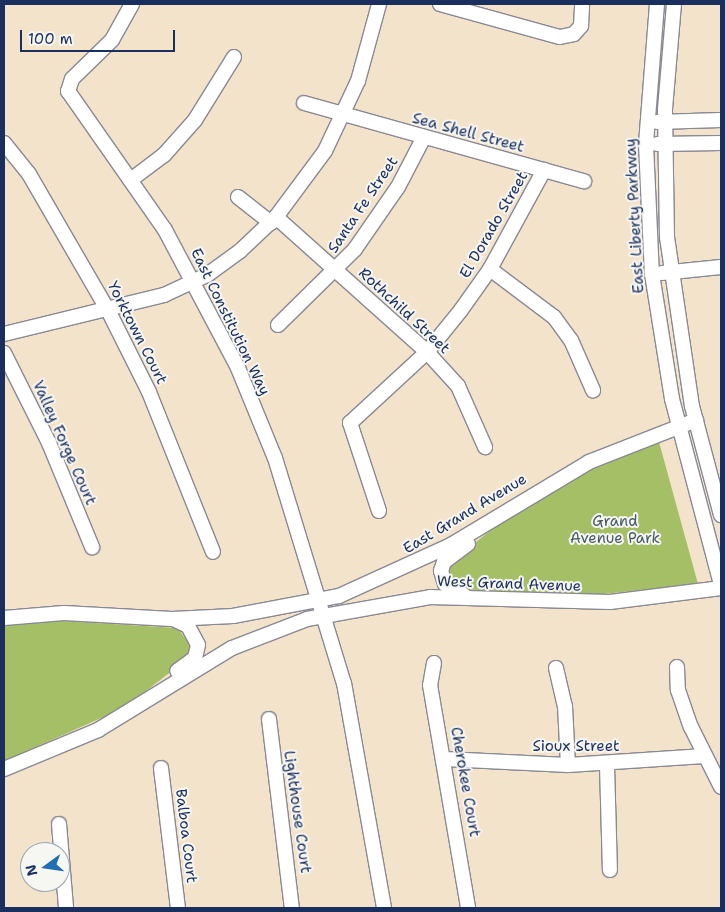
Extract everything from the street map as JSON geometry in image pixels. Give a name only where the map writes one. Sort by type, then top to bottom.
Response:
[{"type":"street","name":"East Constitution Way","points":[[132,4],[112,40],[72,79],[68,91],[132,179],[193,282],[238,368],[275,458],[325,615],[360,756],[384,908]]},
{"type":"street","points":[[4,334],[109,312],[193,282],[220,266],[274,220],[326,151],[344,115],[368,54],[379,4]]},
{"type":"street","points":[[440,4],[461,7],[560,38],[574,34],[582,26],[582,4]]},
{"type":"street","name":"East Liberty Parkway","points":[[657,4],[646,144],[652,274],[678,425],[721,586]]},
{"type":"street","name":"East Liberty Parkway","points":[[674,4],[664,144],[670,272],[696,420],[721,515]]},
{"type":"street","points":[[132,179],[164,155],[196,120],[234,57]]},
{"type":"street","name":"Sea Shell Street","points":[[304,103],[423,139],[584,181]]},
{"type":"street","points":[[647,121],[721,120]]},
{"type":"street","name":"Santa Fe Street","points":[[278,325],[338,271],[398,187],[423,139]]},
{"type":"street","name":"Yorktown Court","points":[[4,143],[29,174],[109,312],[150,392],[213,552]]},
{"type":"street","points":[[646,144],[721,143]]},
{"type":"street","name":"El Dorado Street","points":[[379,511],[350,423],[427,352],[490,270],[544,170]]},
{"type":"street","name":"Rothchild Street","points":[[238,197],[274,220],[338,271],[427,352],[458,386],[485,447]]},
{"type":"street","points":[[652,274],[721,267]]},
{"type":"street","points":[[490,270],[554,317],[571,340],[593,390]]},
{"type":"street","name":"Valley Forge Court","points":[[4,353],[49,443],[92,547]]},
{"type":"street","name":"East Grand Avenue","points":[[4,618],[64,613],[172,619],[233,616],[320,599],[413,566],[476,530],[561,476],[678,425],[696,420]]},
{"type":"street","points":[[467,597],[445,584],[440,571],[444,562],[469,543],[476,530]]},
{"type":"street","name":"West Grand Avenue","points":[[4,769],[98,730],[249,640],[325,615],[395,601],[467,597],[610,602],[721,586]]},
{"type":"street","points":[[162,691],[198,650],[193,631],[172,619]]},
{"type":"street","name":"Cherokee Court","points":[[434,663],[430,685],[445,759],[468,908]]},
{"type":"street","points":[[556,668],[565,706],[568,765]]},
{"type":"street","points":[[677,668],[678,690],[705,756],[721,788]]},
{"type":"street","name":"Lighthouse Court","points":[[268,719],[292,908]]},
{"type":"street","name":"Sioux Street","points":[[445,759],[606,765],[705,756]]},
{"type":"street","points":[[606,765],[610,870]]},
{"type":"street","name":"Balboa Court","points":[[161,768],[178,908]]},
{"type":"street","points":[[59,824],[66,908]]},
{"type":"green space","name":"Grand Avenue Park","points":[[659,442],[698,584],[584,596],[461,589],[451,582],[449,564],[508,516],[586,472]]},
{"type":"green space","points":[[64,621],[178,628],[192,648],[186,660],[124,708],[4,761],[4,626]]}]
